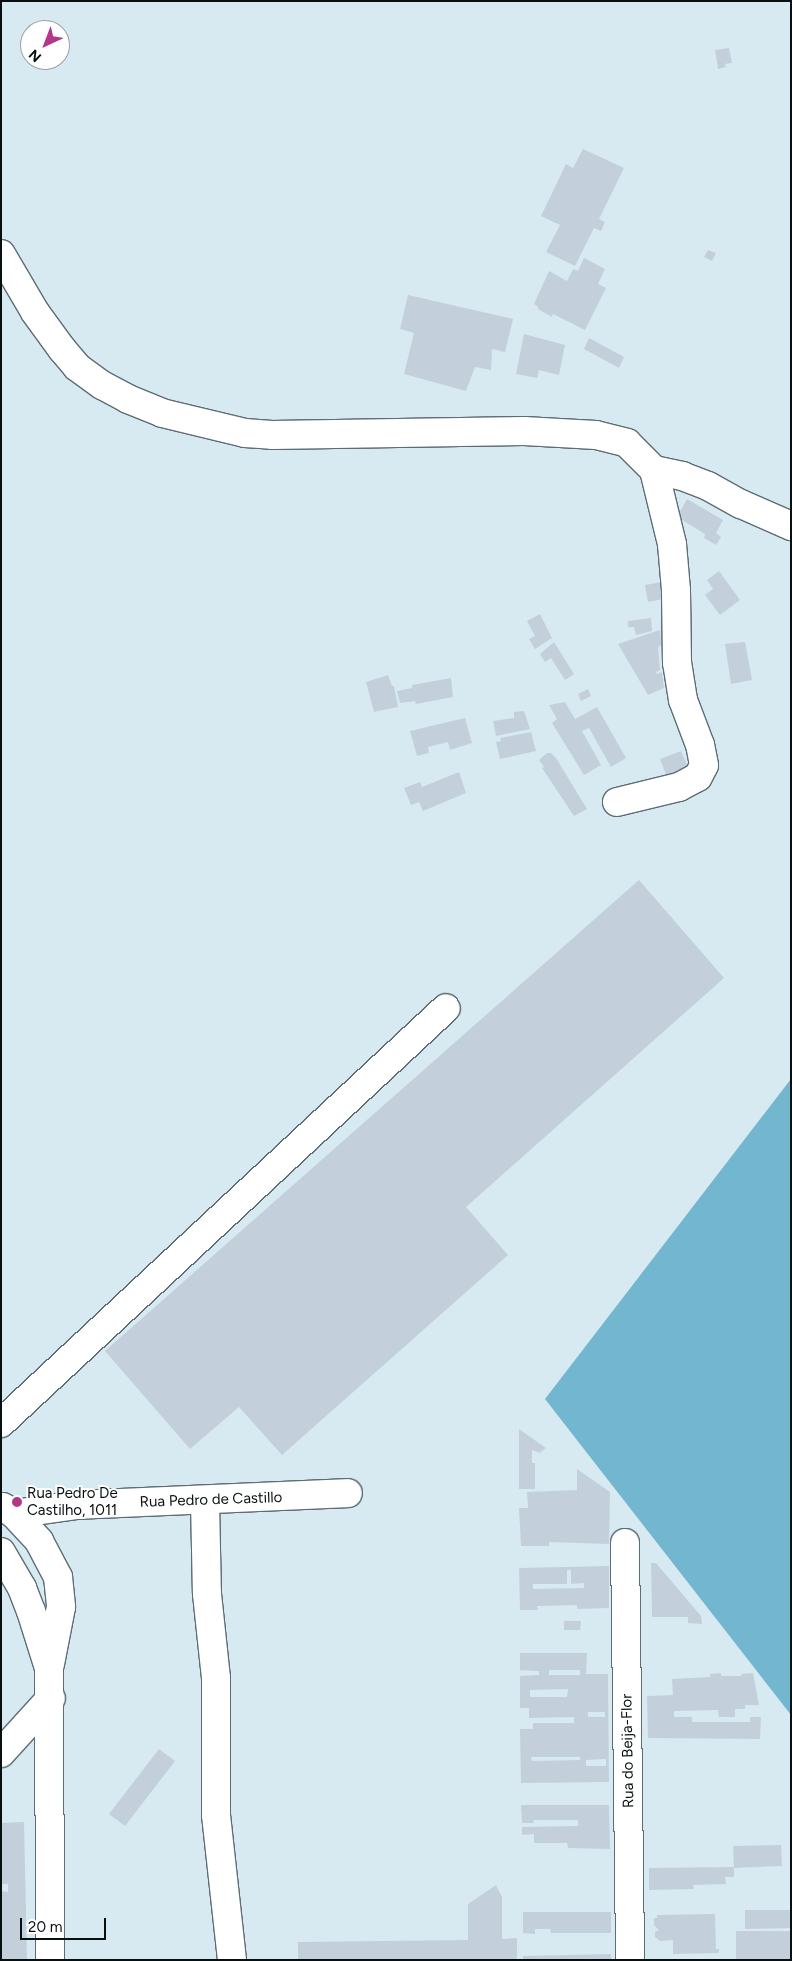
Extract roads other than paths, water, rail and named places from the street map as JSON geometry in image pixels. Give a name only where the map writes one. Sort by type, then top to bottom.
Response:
[{"type":"street","points":[[1,254],[35,312],[62,350],[78,366],[102,384],[128,399],[162,413],[245,433],[272,435],[524,431],[596,435],[627,443],[654,470],[672,544],[676,590],[677,664],[683,700],[700,745],[704,765],[698,777],[679,788],[617,802]]},
{"type":"street","points":[[654,470],[682,476],[708,486],[741,504],[791,526]]},
{"type":"street","points":[[1,1423],[446,1008]]},
{"type":"street","name":"Rua Pedro de Castillo","points":[[8,1510],[77,1505],[205,1501],[348,1493]]},
{"type":"street","points":[[205,1501],[207,1594],[216,1678],[216,1815],[232,1960]]},
{"type":"street","points":[[8,1510],[39,1541],[58,1577],[61,1607],[49,1668]]},
{"type":"street","name":"Rua do Beija-Flor","points":[[625,1543],[630,1960]]},
{"type":"street","points":[[4,1564],[31,1610],[49,1668],[51,1698],[50,1960]]},
{"type":"street","points":[[1,1753],[51,1698]]},
{"type":"place","name":"Rua Pedro De Castilho, 1011","points":[[17,1502]]}]
